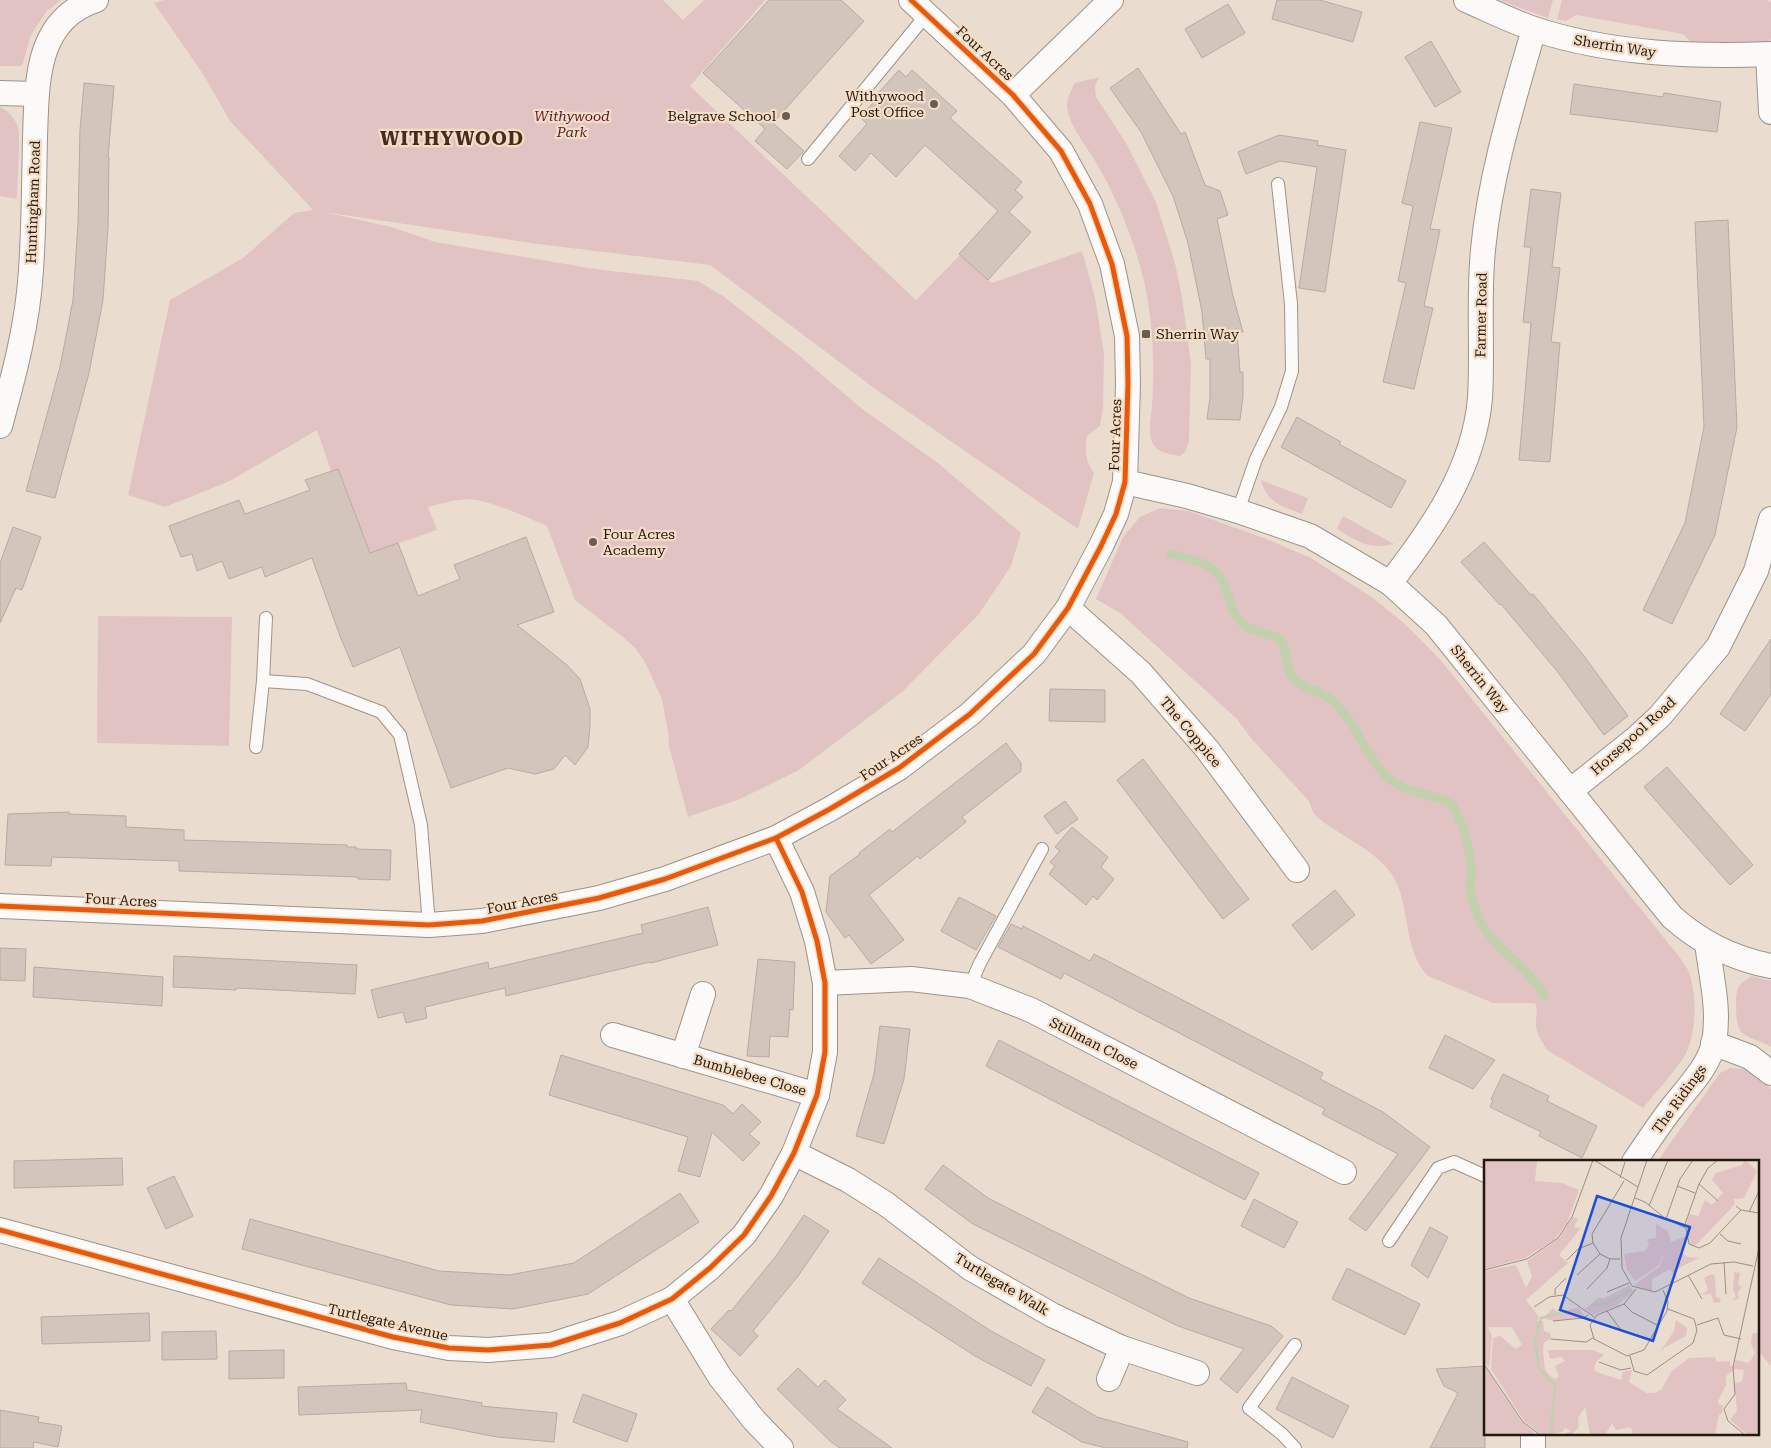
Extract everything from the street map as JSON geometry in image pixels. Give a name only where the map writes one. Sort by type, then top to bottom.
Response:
[{"type":"street","name":"Huntingham Road","points":[[0,426],[6,383],[24,328],[31,271],[36,94],[45,50],[53,32],[63,18],[96,0]]},
{"type":"street","points":[[1013,95],[1111,0]]},
{"type":"street","name":"Sherrin Way","points":[[1466,0],[1534,29],[1585,42],[1665,54],[1717,56],[1770,55]]},
{"type":"street","name":"Four Acres","points":[[0,906],[429,925],[482,921],[598,898],[665,879],[776,838],[830,809],[899,768],[970,714],[1034,654],[1068,608],[1116,514],[1125,482],[1128,384],[1127,336],[1112,264],[1090,204],[1061,151],[1013,95],[919,7]]},
{"type":"street","name":"Farmer Road","points":[[1390,583],[1430,530],[1452,492],[1466,460],[1474,434],[1480,399],[1480,286],[1487,216],[1500,149],[1534,29]]},
{"type":"street","points":[[1770,55],[1771,112]]},
{"type":"street","points":[[0,93],[36,94]]},
{"type":"street","name":"Sherrin Way","points":[[1125,482],[1238,510],[1310,536],[1390,583],[1436,625],[1672,917],[1692,934],[1707,943],[1735,955],[1771,966]]},
{"type":"street","name":"Horsepool Road","points":[[1570,791],[1634,740],[1660,716],[1718,647],[1756,571],[1771,519]]},
{"type":"street","name":"The Coppice","points":[[1068,608],[1147,680],[1207,749],[1297,870]]},
{"type":"street","name":"Turtlegate Avenue","points":[[0,1230],[393,1337],[449,1348],[488,1350],[551,1345],[620,1323],[672,1298],[710,1268],[744,1235],[770,1196],[794,1153],[817,1095],[825,1052],[825,983],[817,941],[802,892],[776,838]]},
{"type":"street","name":"The Ridings","points":[[1635,1160],[1708,1059],[1714,1043],[1716,1021],[1715,992],[1707,943]]},
{"type":"street","name":"Stillman Close","points":[[825,983],[910,979],[970,986],[1031,1010],[1344,1172]]},
{"type":"street","name":"Bumblebee Close","points":[[683,1056],[704,994]]},
{"type":"street","name":"Bumblebee Close","points":[[613,1035],[817,1095]]},
{"type":"street","points":[[1714,1043],[1750,1057],[1771,1073]]},
{"type":"street","name":"Turtlegate Walk","points":[[794,1153],[848,1180],[886,1204],[970,1268],[1052,1314],[1122,1348],[1198,1373]]},
{"type":"street","points":[[672,1298],[720,1377],[754,1420],[781,1448]]},
{"type":"street","points":[[1109,1379],[1122,1348]]},
{"type":"lane","points":[[808,159],[919,7]]},
{"type":"lane","points":[[1238,510],[1256,459],[1282,407],[1292,371],[1292,304],[1278,184]]},
{"type":"lane","points":[[256,747],[263,681],[266,618]]},
{"type":"lane","points":[[263,681],[307,684],[381,712],[400,735],[421,825],[429,925]]},
{"type":"lane","points":[[970,986],[980,963],[1042,849]]},
{"type":"lane","points":[[1389,1241],[1438,1168],[1454,1162],[1484,1176]]},
{"type":"lane","points":[[1294,1448],[1282,1434],[1249,1408],[1295,1345]]},
{"type":"green space","points":[[0,0],[61,0],[46,12],[31,35],[22,66],[0,66]]},
{"type":"green space","name":"Withywood Park","points":[[164,0],[663,0],[683,20],[704,0],[765,0],[690,86],[916,300],[960,255],[992,283],[1082,251],[1095,297],[1104,355],[1103,408],[1100,426],[1087,436],[1086,442],[1087,459],[1094,473],[1078,529],[878,391],[710,265],[538,244],[324,212],[391,227],[435,242],[595,269],[698,281],[723,296],[800,356],[861,408],[938,463],[1021,533],[1011,566],[979,614],[902,692],[799,770],[740,799],[688,817],[669,746],[662,699],[645,662],[635,648],[624,638],[575,600],[547,526],[495,505],[471,499],[459,500],[428,507],[437,530],[370,553],[338,469],[331,471],[317,430],[230,481],[165,507],[128,495],[170,300],[243,258],[294,213],[313,210],[230,121],[203,74],[154,3]]},
{"type":"green space","points":[[1499,0],[1553,0],[1548,18]]},
{"type":"green space","points":[[1562,0],[1766,0],[1771,2],[1771,38],[1770,42],[1695,46],[1683,34],[1576,15],[1566,21],[1557,19]]},
{"type":"green space","points":[[1099,77],[1095,86],[1096,97],[1126,143],[1156,202],[1175,263],[1191,362],[1189,441],[1185,452],[1180,456],[1161,451],[1155,447],[1151,440],[1153,358],[1149,309],[1143,277],[1131,236],[1114,196],[1070,119],[1067,108],[1070,93],[1075,83]]},
{"type":"green space","points":[[0,107],[11,115],[19,132],[17,199],[0,196]]},
{"type":"green space","points":[[1261,480],[1308,498],[1302,514],[1282,506],[1271,499]]},
{"type":"green space","points":[[1160,508],[1188,511],[1264,538],[1311,558],[1373,598],[1405,624],[1439,658],[1688,970],[1694,1003],[1691,1040],[1682,1060],[1643,1108],[1547,1050],[1536,1027],[1537,1009],[1535,1003],[1493,1003],[1428,976],[1414,952],[1402,898],[1398,885],[1391,873],[1365,849],[1315,815],[1309,801],[1250,737],[1237,719],[1120,613],[1096,599],[1123,537],[1140,517]]},
{"type":"green space","points":[[1343,516],[1394,544],[1377,546],[1364,544],[1351,538],[1337,529]]},
{"type":"green space","points":[[98,616],[232,617],[229,746],[97,743]]},
{"type":"green space","points":[[1752,976],[1771,981],[1771,1047],[1742,1033],[1738,1024],[1736,1010],[1737,990],[1742,983]]},
{"type":"green space","points":[[1743,1065],[1761,1074],[1771,1090],[1771,1366],[1758,1351],[1758,1160],[1658,1160],[1720,1073],[1730,1068],[1742,1069]]},
{"type":"building","points":[[769,0],[841,0],[864,21],[773,123],[804,151],[787,169],[755,141],[765,129],[703,73]]},
{"type":"building","points":[[1277,0],[1320,0],[1362,12],[1353,42],[1272,19]]},
{"type":"building","points":[[1228,4],[1245,33],[1202,58],[1185,29]]},
{"type":"building","points":[[1431,41],[1461,92],[1435,107],[1405,57]]},
{"type":"building","points":[[1138,68],[1181,134],[1185,132],[1205,185],[1220,191],[1228,215],[1217,219],[1233,296],[1243,332],[1237,332],[1240,372],[1243,372],[1243,397],[1240,420],[1207,419],[1210,397],[1210,359],[1206,359],[1202,312],[1188,243],[1173,196],[1141,132],[1110,88]]},
{"type":"building","points":[[899,70],[906,77],[912,70],[957,111],[950,118],[1022,182],[1015,190],[1023,197],[1009,212],[1031,232],[988,280],[959,254],[998,211],[925,145],[896,177],[871,153],[855,171],[839,156],[867,124],[860,117],[873,103],[871,101]]},
{"type":"building","points":[[84,83],[114,86],[108,158],[108,227],[103,300],[89,373],[55,498],[26,491],[60,367],[73,300],[78,223],[80,130]]},
{"type":"building","points":[[1574,84],[1663,97],[1664,93],[1721,102],[1717,132],[1570,114]]},
{"type":"building","points":[[1420,122],[1452,128],[1430,229],[1440,230],[1424,306],[1433,308],[1414,389],[1383,382],[1406,283],[1398,281],[1413,206],[1402,203]]},
{"type":"building","points":[[1279,135],[1318,141],[1317,145],[1346,150],[1325,292],[1299,288],[1317,167],[1280,161],[1246,174],[1238,152]]},
{"type":"building","points":[[1531,189],[1561,193],[1552,267],[1560,268],[1551,342],[1560,343],[1550,462],[1519,460],[1531,323],[1523,322],[1531,247],[1524,247]]},
{"type":"building","points":[[1728,220],[1737,427],[1715,535],[1672,624],[1643,610],[1685,523],[1704,427],[1695,222]]},
{"type":"building","points":[[1297,417],[1341,442],[1339,444],[1406,481],[1391,508],[1281,447]]},
{"type":"building","points":[[338,469],[370,553],[398,543],[418,596],[460,579],[454,565],[526,537],[554,612],[517,625],[567,665],[580,679],[590,709],[590,726],[588,747],[575,765],[565,755],[554,769],[535,774],[508,768],[451,788],[400,647],[353,667],[312,558],[265,577],[262,567],[229,579],[222,561],[197,571],[192,554],[181,557],[169,526],[239,500],[245,514],[310,490],[305,480]]},
{"type":"building","points":[[13,527],[41,537],[22,590],[16,588],[0,623],[0,563]]},
{"type":"building","points":[[1484,542],[1531,595],[1533,594],[1584,656],[1628,716],[1604,735],[1557,671],[1501,604],[1461,562]]},
{"type":"building","points":[[1771,639],[1771,694],[1745,731],[1720,714]]},
{"type":"building","points":[[1050,689],[1105,690],[1105,722],[1049,721]]},
{"type":"building","points":[[1006,743],[1021,763],[1021,771],[962,817],[966,822],[920,859],[918,856],[869,895],[904,940],[871,964],[849,935],[845,938],[826,912],[830,876],[890,829],[892,832]]},
{"type":"building","points":[[1143,759],[1249,899],[1223,919],[1117,780]]},
{"type":"building","points":[[1667,767],[1753,865],[1730,885],[1644,787]]},
{"type":"building","points":[[1065,801],[1078,819],[1057,834],[1044,816]]},
{"type":"building","points":[[69,812],[69,814],[126,816],[126,827],[184,830],[184,840],[347,845],[347,847],[356,847],[356,849],[391,850],[390,880],[358,879],[358,877],[179,871],[179,861],[52,857],[51,866],[5,865],[8,814]]},
{"type":"building","points":[[1072,827],[1108,857],[1101,867],[1114,879],[1097,900],[1093,896],[1086,905],[1049,874],[1055,866],[1050,862],[1060,851],[1055,847]]},
{"type":"building","points":[[1335,890],[1355,915],[1312,950],[1292,925]]},
{"type":"building","points":[[959,897],[996,916],[976,950],[941,931]]},
{"type":"building","points":[[708,907],[718,945],[651,963],[506,996],[505,988],[425,1007],[427,1018],[406,1023],[403,1012],[378,1018],[371,990],[488,962],[489,969],[643,933],[641,925]]},
{"type":"building","points":[[1011,924],[1022,929],[1023,926],[1090,961],[1094,954],[1323,1073],[1320,1079],[1383,1112],[1430,1147],[1366,1231],[1349,1219],[1398,1154],[1322,1114],[1325,1109],[1064,973],[1061,979],[998,947]]},
{"type":"building","points":[[0,948],[26,949],[25,981],[0,980]]},
{"type":"building","points":[[174,956],[357,965],[355,994],[173,987]]},
{"type":"building","points":[[758,959],[795,962],[793,1010],[790,1009],[788,1037],[770,1036],[769,1057],[747,1056]]},
{"type":"building","points":[[34,967],[163,977],[162,1006],[33,997]]},
{"type":"building","points":[[880,1026],[910,1029],[904,1079],[884,1144],[856,1136],[874,1074]]},
{"type":"building","points":[[1445,1035],[1495,1060],[1473,1089],[1429,1068]]},
{"type":"building","points":[[999,1040],[1259,1173],[1245,1200],[986,1066]]},
{"type":"building","points":[[561,1055],[723,1105],[733,1114],[742,1104],[761,1122],[749,1134],[760,1143],[743,1161],[712,1132],[700,1177],[678,1171],[688,1137],[549,1095]]},
{"type":"building","points":[[1503,1074],[1549,1096],[1547,1101],[1597,1126],[1582,1158],[1539,1136],[1541,1132],[1490,1107],[1493,1100],[1491,1099]]},
{"type":"building","points":[[122,1158],[123,1185],[14,1188],[14,1161]]},
{"type":"building","points":[[943,1165],[988,1198],[1049,1229],[1189,1298],[1271,1326],[1283,1336],[1237,1393],[1220,1379],[1244,1349],[1178,1326],[973,1224],[925,1189]]},
{"type":"building","points":[[174,1176],[193,1216],[166,1229],[147,1188]]},
{"type":"building","points":[[680,1193],[699,1222],[588,1294],[513,1309],[451,1305],[242,1249],[250,1219],[439,1271],[509,1275],[574,1263]]},
{"type":"building","points":[[1254,1199],[1298,1222],[1284,1248],[1241,1226]]},
{"type":"building","points":[[804,1215],[829,1231],[798,1276],[753,1331],[758,1336],[740,1356],[711,1329],[729,1310],[731,1311],[776,1256]]},
{"type":"building","points":[[1430,1227],[1448,1237],[1428,1278],[1411,1265]]},
{"type":"building","points":[[879,1258],[991,1331],[1045,1360],[1031,1386],[975,1356],[862,1283]]},
{"type":"building","points":[[1347,1268],[1420,1304],[1405,1335],[1332,1299]]},
{"type":"building","points":[[149,1313],[150,1341],[42,1344],[41,1317]]},
{"type":"building","points":[[216,1331],[217,1359],[162,1360],[162,1332]]},
{"type":"building","points":[[284,1350],[284,1378],[229,1379],[229,1351]]},
{"type":"building","points":[[1484,1366],[1485,1448],[1430,1448],[1458,1393],[1444,1386],[1436,1369]]},
{"type":"building","points":[[798,1368],[818,1387],[825,1380],[846,1400],[837,1409],[892,1448],[840,1448],[830,1441],[777,1389]]},
{"type":"building","points":[[1292,1377],[1349,1406],[1333,1438],[1276,1409]]},
{"type":"building","points":[[406,1383],[407,1390],[482,1403],[481,1406],[557,1413],[554,1442],[497,1437],[420,1422],[422,1410],[299,1415],[298,1387]]},
{"type":"building","points":[[1047,1387],[1097,1417],[1188,1442],[1187,1448],[1106,1448],[1082,1442],[1032,1412]]},
{"type":"building","points":[[583,1394],[637,1414],[627,1442],[573,1422]]},
{"type":"building","points":[[0,1410],[39,1417],[38,1422],[62,1426],[58,1447],[34,1442],[33,1448],[0,1448]]},
{"type":"waterway","points":[[1171,554],[1198,561],[1218,574],[1238,619],[1250,629],[1275,636],[1282,642],[1291,675],[1305,686],[1328,697],[1341,709],[1373,760],[1388,778],[1410,790],[1451,803],[1467,843],[1471,871],[1471,894],[1482,924],[1496,943],[1530,976],[1544,996]]},
{"type":"cycle path","points":[[0,906],[429,925],[482,921],[599,898],[665,879],[776,838],[830,809],[899,768],[970,714],[1034,654],[1068,608],[1116,514],[1125,482],[1128,384],[1127,336],[1112,264],[1090,204],[1061,151],[1013,95],[911,0]]},
{"type":"cycle path","points":[[0,1230],[393,1337],[449,1348],[488,1350],[551,1345],[620,1323],[672,1299],[710,1268],[744,1235],[771,1196],[794,1153],[817,1095],[825,1052],[825,983],[817,941],[802,892],[776,838]]},
{"type":"place","name":"Withywood Post Office","points":[[934,104]]},
{"type":"place","name":"Belgrave School","points":[[786,116]]},
{"type":"place","name":"Sherrin Way","points":[[1146,334]]},
{"type":"place","name":"Four Acres Academy","points":[[593,542]]},
{"type":"district","name":"WITHYWOOD","points":[[452,138]]}]
